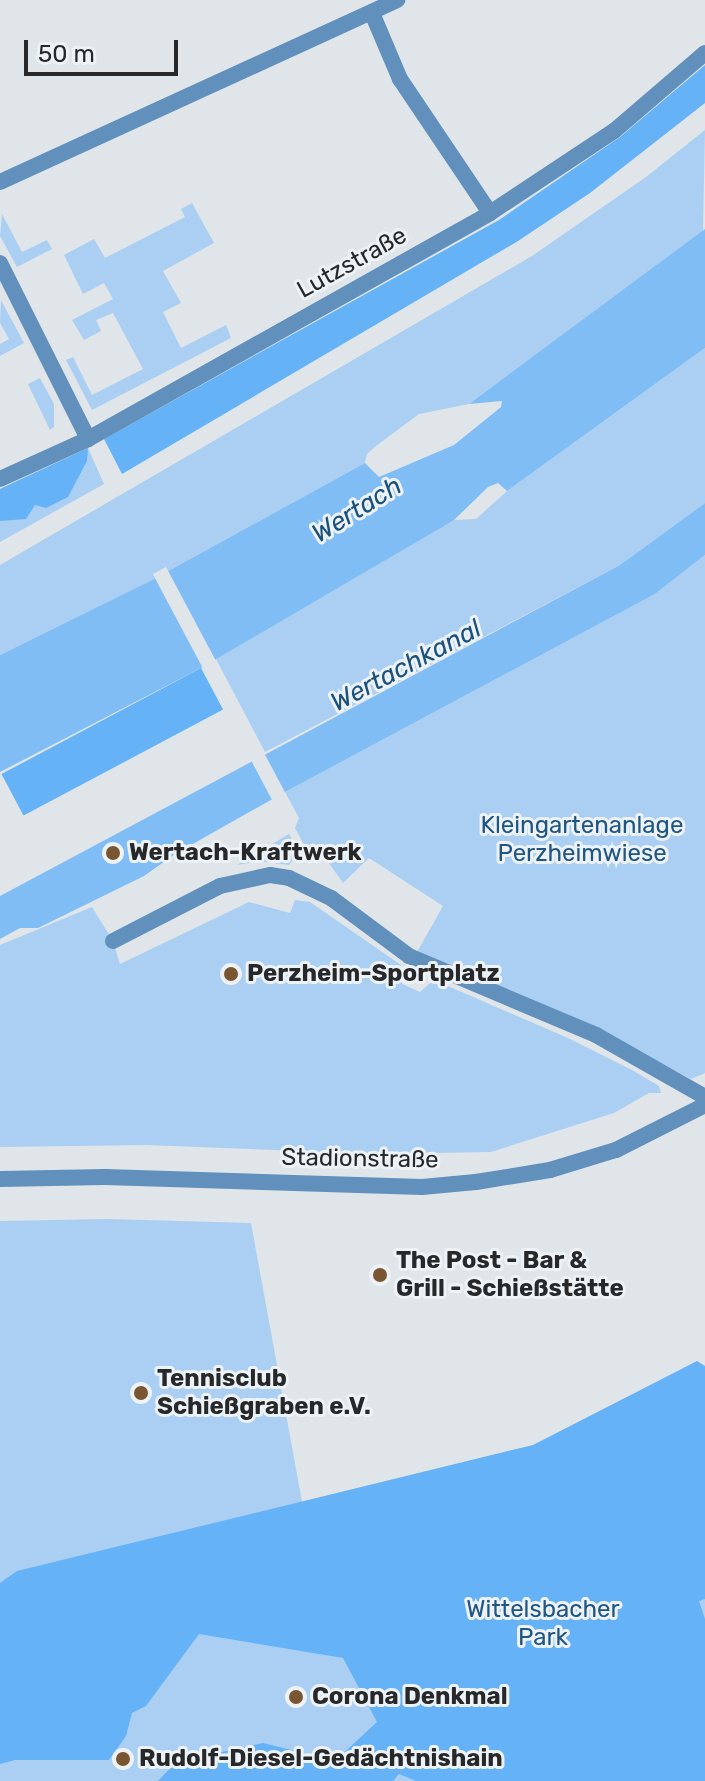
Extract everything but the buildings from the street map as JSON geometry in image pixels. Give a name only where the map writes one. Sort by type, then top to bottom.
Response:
[{"type":"street","points":[[0,182],[397,0]]},
{"type":"street","points":[[372,13],[400,79],[490,213]]},
{"type":"street","name":"Lutzstraße","points":[[0,479],[88,439],[490,213],[614,131],[705,53]]},
{"type":"street","points":[[0,263],[88,439]]},
{"type":"street","points":[[113,941],[220,886],[270,875],[289,878],[331,898],[409,956],[596,1035],[705,1097]]},
{"type":"street","name":"Stadionstraße","points":[[0,1179],[105,1177],[393,1187],[463,1183],[550,1170],[616,1150],[705,1105]]},
{"type":"green space","points":[[705,65],[705,103],[590,193],[518,241],[122,474],[104,439],[499,220],[620,137]]},
{"type":"green space","points":[[705,130],[703,232],[469,404],[419,414],[367,454],[365,463],[150,581],[0,655],[0,565],[532,256],[646,177]]},
{"type":"green space","points":[[192,203],[214,243],[163,271],[181,303],[163,312],[181,348],[226,325],[231,338],[92,410],[66,360],[73,357],[92,395],[143,369],[113,313],[96,320],[101,331],[84,340],[72,320],[113,299],[104,283],[83,294],[64,255],[94,239],[105,258],[185,217],[181,209]]},
{"type":"green space","points":[[2,214],[22,252],[47,240],[52,249],[17,267],[0,236]]},
{"type":"green space","points":[[1,300],[24,343],[0,356],[0,344],[9,339],[0,323]]},
{"type":"green space","points":[[705,348],[705,503],[620,565],[265,752],[216,659],[415,540],[454,520],[476,519],[507,491]]},
{"type":"green space","points":[[40,378],[54,404],[54,427],[50,430],[28,384]]},
{"type":"green space","points":[[88,448],[104,484],[0,542],[0,489]]},
{"type":"green space","points":[[88,448],[87,461],[68,497],[46,508],[35,505],[26,519],[0,521],[0,489]]},
{"type":"green space","name":"Kleingartenanlage Perzheimwiese","points":[[705,555],[705,1073],[691,1079],[595,1028],[416,954],[443,906],[369,858],[343,883],[317,846],[307,850],[295,828],[299,818],[285,792],[655,594]]},
{"type":"green space","points":[[201,668],[223,709],[24,816],[1,774]]},
{"type":"green space","points":[[289,834],[299,850],[289,865],[259,861],[237,865]]},
{"type":"green space","points":[[295,900],[310,902],[401,965],[402,984],[420,992],[434,980],[568,1038],[632,1070],[659,1086],[661,1093],[649,1093],[614,1113],[491,1152],[374,1154],[146,1145],[0,1147],[0,945],[92,907],[113,941],[120,964],[249,902],[290,913]]},
{"type":"green space","name":"Wittelsbacher Park","points":[[108,1219],[251,1223],[305,1518],[705,1429],[705,1781],[0,1781],[0,1221]]},
{"type":"green space","name":"Wittelsbacher Park","points":[[697,1361],[705,1366],[705,1599],[699,1601],[705,1619],[705,1781],[416,1781],[399,1774],[393,1781],[158,1781],[176,1762],[263,1743],[335,1761],[377,1722],[343,1658],[199,1634],[146,1706],[132,1713],[126,1736],[109,1760],[15,1760],[0,1764],[0,1583],[17,1571],[533,1445]]},
{"type":"water","name":"Wertach","points":[[705,229],[705,348],[507,491],[498,483],[488,487],[454,520],[201,668],[0,772],[0,655],[150,581],[365,463],[379,477],[454,445],[501,407],[502,401],[469,404]]},
{"type":"water","points":[[705,503],[705,555],[655,594],[285,792],[175,854],[144,876],[38,928],[20,928],[0,939],[0,896],[620,565]]},
{"type":"pier","points":[[166,567],[217,663],[204,670],[153,574]]},
{"type":"pier","points":[[262,749],[286,795],[273,802],[249,756]]},
{"type":"place","name":"Wertach-Kraftwerk","points":[[113,853]]},
{"type":"place","name":"Perzheim-Sportplatz","points":[[231,974]]},
{"type":"place","name":"The Post - Bar & Grill - Schießstätte","points":[[380,1275]]},
{"type":"place","name":"Tennisclub Schießgraben e.V.","points":[[141,1393]]},
{"type":"place","name":"Corona Denkmal","points":[[296,1697]]},
{"type":"place","name":"Rudolf-Diesel-Gedächtnishain","points":[[123,1759]]},
{"type":"water label","name":"Wertachkanal","points":[[406,666]]}]
